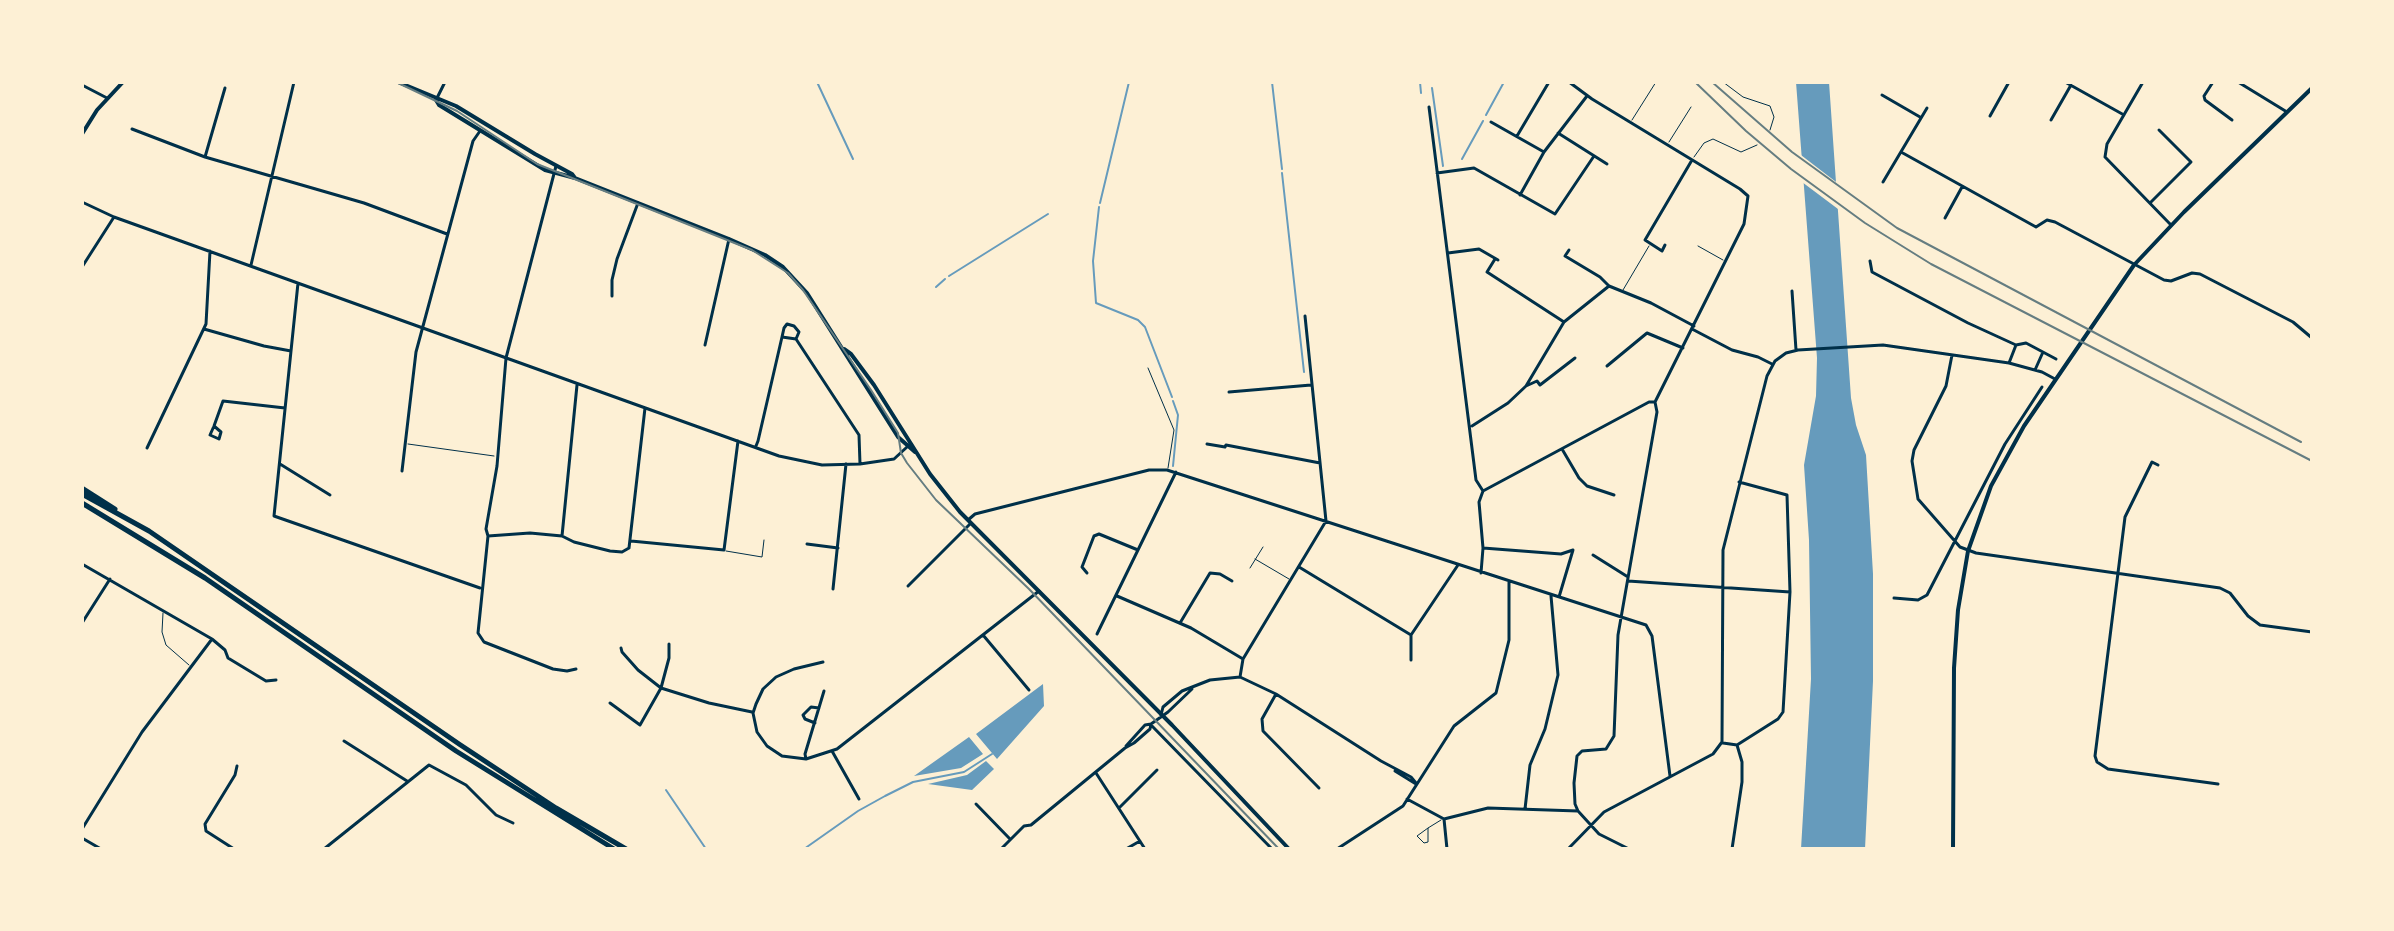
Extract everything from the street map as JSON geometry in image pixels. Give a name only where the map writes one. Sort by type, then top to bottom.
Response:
[{"type":"highway","points":[[82,488],[242,593],[256,607],[614,849]]},
{"type":"highway","points":[[82,494],[149,531]]},
{"type":"highway","points":[[82,505],[110,519],[238,600],[256,607]]},
{"type":"highway","points":[[573,822],[626,849]]},
{"type":"main road","points":[[82,134],[107,98],[123,82]]},
{"type":"main road","points":[[398,82],[436,100],[439,105],[519,156],[554,173],[575,178],[729,239],[765,255],[791,273],[844,349],[847,361],[969,522],[1289,849]]},
{"type":"main road","points":[[1953,849],[1956,633],[1968,551],[1991,486],[2050,386],[2134,265],[2312,88]]},
{"type":"main road","points":[[436,100],[442,99],[456,106],[575,178]]},
{"type":"main road","points":[[844,349],[874,385],[909,446]]},
{"type":"street","points":[[250,266],[294,82]]},
{"type":"street","points":[[436,100],[445,82]]},
{"type":"street","points":[[1517,136],[1549,82]]},
{"type":"street","points":[[1569,82],[1747,194],[1746,219],[1655,402],[1657,412],[1616,662],[1614,736],[1606,749],[1582,751],[1576,759],[1574,783],[1578,811],[1599,834],[1629,849]]},
{"type":"street","points":[[1990,116],[2009,82]]},
{"type":"street","points":[[2065,82],[2124,115]]},
{"type":"street","points":[[2143,82],[2107,144],[2105,157],[2171,225]]},
{"type":"street","points":[[2213,82],[2204,96],[2205,100],[2232,120]]},
{"type":"street","points":[[2238,82],[2287,112]]},
{"type":"street","points":[[82,85],[107,98]]},
{"type":"street","points":[[2051,120],[2071,85]]},
{"type":"street","points":[[205,157],[225,88]]},
{"type":"street","points":[[1882,95],[1921,118]]},
{"type":"street","points":[[1520,195],[1544,152],[1587,96]]},
{"type":"street","points":[[1429,107],[1476,480],[1483,491]]},
{"type":"street","points":[[1883,182],[1927,108]]},
{"type":"street","points":[[1491,122],[1544,152]]},
{"type":"street","points":[[132,129],[205,157],[364,203],[447,234]]},
{"type":"street","points":[[2150,203],[2191,162],[2159,130]]},
{"type":"street","points":[[402,471],[416,352],[473,141],[480,131]]},
{"type":"street","points":[[1558,133],[1607,164]]},
{"type":"street","points":[[1901,152],[2036,227],[2047,220],[2055,222],[2168,281],[2192,273],[2200,274],[2293,322],[2312,338]]},
{"type":"street","points":[[1437,173],[1474,168],[1555,214],[1594,156]]},
{"type":"street","points":[[1665,245],[1662,251],[1645,240],[1692,159]]},
{"type":"street","points":[[556,166],[506,358],[497,471],[486,529],[488,536],[478,633],[479,638],[553,669],[576,669]]},
{"type":"street","points":[[1945,218],[1963,186]]},
{"type":"street","points":[[82,202],[114,217],[801,462],[860,464],[894,459],[909,446]]},
{"type":"street","points":[[612,296],[617,259],[638,203]]},
{"type":"street","points":[[82,267],[114,217]]},
{"type":"street","points":[[705,345],[729,239]]},
{"type":"street","points":[[1448,253],[1475,249],[1496,260],[1487,272],[1564,322]]},
{"type":"street","points":[[1569,250],[1565,256],[1609,286],[1693,327],[1732,350],[1772,364]]},
{"type":"street","points":[[147,448],[206,324],[210,251]]},
{"type":"street","points":[[1870,261],[1872,272],[1971,325],[2016,345],[2026,343],[2056,359]]},
{"type":"street","points":[[298,283],[274,516],[482,589]]},
{"type":"street","points":[[1471,426],[1508,403],[1526,386],[1564,322],[1609,286]]},
{"type":"street","points":[[1792,291],[1796,350]]},
{"type":"street","points":[[1240,677],[1243,659],[1326,521],[1305,316]]},
{"type":"street","points":[[756,447],[787,324],[799,332],[796,339]]},
{"type":"street","points":[[204,329],[291,351]]},
{"type":"street","points":[[1607,366],[1647,333],[1683,348]]},
{"type":"street","points":[[782,337],[796,339],[859,435],[860,464]]},
{"type":"street","points":[[1568,849],[1606,811],[1713,754],[1722,742],[1723,550],[1772,364],[1786,353],[1796,350],[1883,345],[2009,363],[2055,379]]},
{"type":"street","points":[[2009,363],[2016,345]]},
{"type":"street","points":[[2035,370],[2043,352]]},
{"type":"street","points":[[1952,355],[1946,386],[1914,450],[1912,461],[1918,499],[1954,542],[1968,551],[2220,588],[2230,593],[2248,616],[2260,625],[2312,632]]},
{"type":"street","points":[[1526,386],[1537,381],[1540,385],[1575,358]]},
{"type":"street","points":[[562,536],[578,384]]},
{"type":"street","points":[[1229,392],[1311,385]]},
{"type":"street","points":[[1894,598],[1924,599],[2008,438],[2042,387]]},
{"type":"street","points":[[214,426],[223,401],[285,408]]},
{"type":"street","points":[[1481,573],[1483,548],[1479,502],[1483,491],[1649,402],[1655,402]]},
{"type":"street","points":[[488,536],[530,533],[562,536],[585,546],[622,552],[629,548],[645,408]]},
{"type":"street","points":[[630,541],[724,550],[738,441]]},
{"type":"street","points":[[1207,444],[1320,463]]},
{"type":"street","points":[[1562,449],[1587,486],[1614,495]]},
{"type":"street","points":[[2158,465],[2152,462],[2128,511],[2117,573],[2095,750],[2097,762],[2108,769],[2218,784]]},
{"type":"street","points":[[280,464],[330,495]]},
{"type":"street","points":[[833,589],[846,464]]},
{"type":"street","points":[[908,586],[975,514],[1140,472],[1176,472],[1646,625],[1651,631],[1670,776]]},
{"type":"street","points":[[1097,634],[1176,472]]},
{"type":"street","points":[[1722,742],[1737,745],[1778,719],[1783,712],[1790,592],[1787,495],[1739,482]]},
{"type":"street","points":[[1087,573],[1082,567],[1094,536],[1099,534],[1138,550]]},
{"type":"street","points":[[807,544],[838,548]]},
{"type":"street","points":[[1483,548],[1561,554],[1573,550],[1559,598]]},
{"type":"street","points":[[1593,555],[1628,579],[1790,592]]},
{"type":"street","points":[[82,564],[212,639],[225,650],[228,658],[266,681],[276,680]]},
{"type":"street","points":[[1411,660],[1411,635],[1458,565]]},
{"type":"street","points":[[1299,567],[1411,635]]},
{"type":"street","points":[[1180,623],[1210,573],[1220,574],[1232,581]]},
{"type":"street","points":[[82,623],[110,579]]},
{"type":"street","points":[[1337,849],[1403,806],[1454,726],[1496,693],[1508,653],[1509,582]]},
{"type":"street","points":[[823,662],[776,677],[763,689],[753,713],[757,732],[767,746],[782,756],[806,759],[832,751],[1039,591]]},
{"type":"street","points":[[1116,595],[1180,623],[1243,659]]},
{"type":"street","points":[[1525,809],[1530,765],[1545,729],[1558,675],[1551,596]]},
{"type":"street","points":[[983,635],[1029,690]]},
{"type":"street","points":[[82,829],[142,732],[212,639]]},
{"type":"street","points":[[636,730],[661,688],[669,658],[669,644]]},
{"type":"street","points":[[621,648],[638,670],[661,688],[753,713]]},
{"type":"street","points":[[1009,849],[1003,847],[1024,826],[1031,825],[1050,811],[1148,731],[1161,715],[1163,707],[1182,691],[1227,676],[1240,677],[1276,694],[1411,777],[1417,784]]},
{"type":"street","points":[[806,759],[824,691]]},
{"type":"street","points":[[1276,694],[1262,719],[1263,731],[1319,788]]},
{"type":"street","points":[[610,703],[640,725]]},
{"type":"street","points":[[815,723],[806,720],[803,715],[811,707],[819,708]]},
{"type":"street","points":[[1151,724],[1272,849]]},
{"type":"street","points":[[344,741],[407,781]]},
{"type":"street","points":[[1732,849],[1742,782],[1742,762],[1737,745]]},
{"type":"street","points":[[832,751],[859,799]]},
{"type":"street","points":[[234,849],[206,831],[205,824],[235,775],[237,766]]},
{"type":"street","points":[[324,849],[424,767],[433,767],[466,785],[496,815],[513,823]]},
{"type":"street","points":[[1119,808],[1157,770]]},
{"type":"street","points":[[1096,773],[1145,849]]},
{"type":"street","points":[[1408,797],[1444,819],[1488,808],[1578,811]]},
{"type":"street","points":[[976,804],[1010,839]]},
{"type":"street","points":[[1444,819],[1447,849]]},
{"type":"street","points":[[82,838],[101,849]]},
{"type":"street","points":[[1126,849],[1140,841]]},
{"type":"lane","points":[[1630,122],[1656,82]]},
{"type":"lane","points":[[1723,82],[1735,93],[1770,106],[1774,117],[1770,130]]},
{"type":"lane","points":[[1667,144],[1691,107]]},
{"type":"lane","points":[[1692,159],[1704,143],[1713,139],[1741,152],[1757,145]]},
{"type":"lane","points":[[1622,291],[1650,244]]},
{"type":"lane","points":[[1698,246],[1725,262]]},
{"type":"lane","points":[[1148,368],[1174,430],[1167,470]]},
{"type":"lane","points":[[406,443],[497,456]]},
{"type":"lane","points":[[724,550],[762,557],[764,540]]},
{"type":"lane","points":[[1250,568],[1263,547]]},
{"type":"lane","points":[[1255,559],[1291,581]]},
{"type":"lane","points":[[163,611],[162,632],[166,645],[191,667]]},
{"type":"lane","points":[[1428,828],[1444,819]]},
{"type":"water","points":[[1796,82],[1829,82],[1851,398],[1866,455],[1873,574],[1873,681],[1865,849],[1801,849],[1811,679],[1809,540],[1804,465],[1816,396],[1817,358]]},
{"type":"water","points":[[1043,684],[1044,706],[997,759],[976,734]]},
{"type":"water","points":[[969,737],[983,754],[961,768],[914,776]]},
{"type":"water","points":[[986,761],[994,769],[972,790],[928,784],[967,775]]},
{"type":"pier","points":[[1797,152],[1840,185],[1842,212],[1798,179],[1800,167]]},
{"type":"waterway","points":[[817,82],[853,159]]},
{"type":"waterway","points":[[1100,203],[1129,82]]},
{"type":"waterway","points":[[1272,82],[1282,169]]},
{"type":"waterway","points":[[1420,82],[1421,93]]},
{"type":"waterway","points":[[1486,115],[1504,82]]},
{"type":"waterway","points":[[1432,88],[1443,166]]},
{"type":"waterway","points":[[1462,159],[1483,121]]},
{"type":"waterway","points":[[1282,173],[1304,372]]},
{"type":"waterway","points":[[1099,207],[1093,261],[1096,303],[1138,320],[1145,327],[1172,397]]},
{"type":"waterway","points":[[949,276],[1048,214]]},
{"type":"waterway","points":[[936,287],[945,279]]},
{"type":"waterway","points":[[1173,401],[1178,415],[1173,466]]},
{"type":"waterway","points":[[804,849],[885,796],[913,782],[964,772],[992,754]]},
{"type":"waterway","points":[[666,790],[706,849]]},
{"type":"tram line","points":[[396,82],[457,111],[537,164],[752,250],[788,273],[871,390],[898,433],[901,453],[936,500],[1029,589],[1279,849]]},
{"type":"railway","points":[[1695,82],[1791,169],[1865,223],[1931,264],[2312,461]]},
{"type":"railway","points":[[1712,82],[1792,152],[1897,228],[2301,442]]}]
